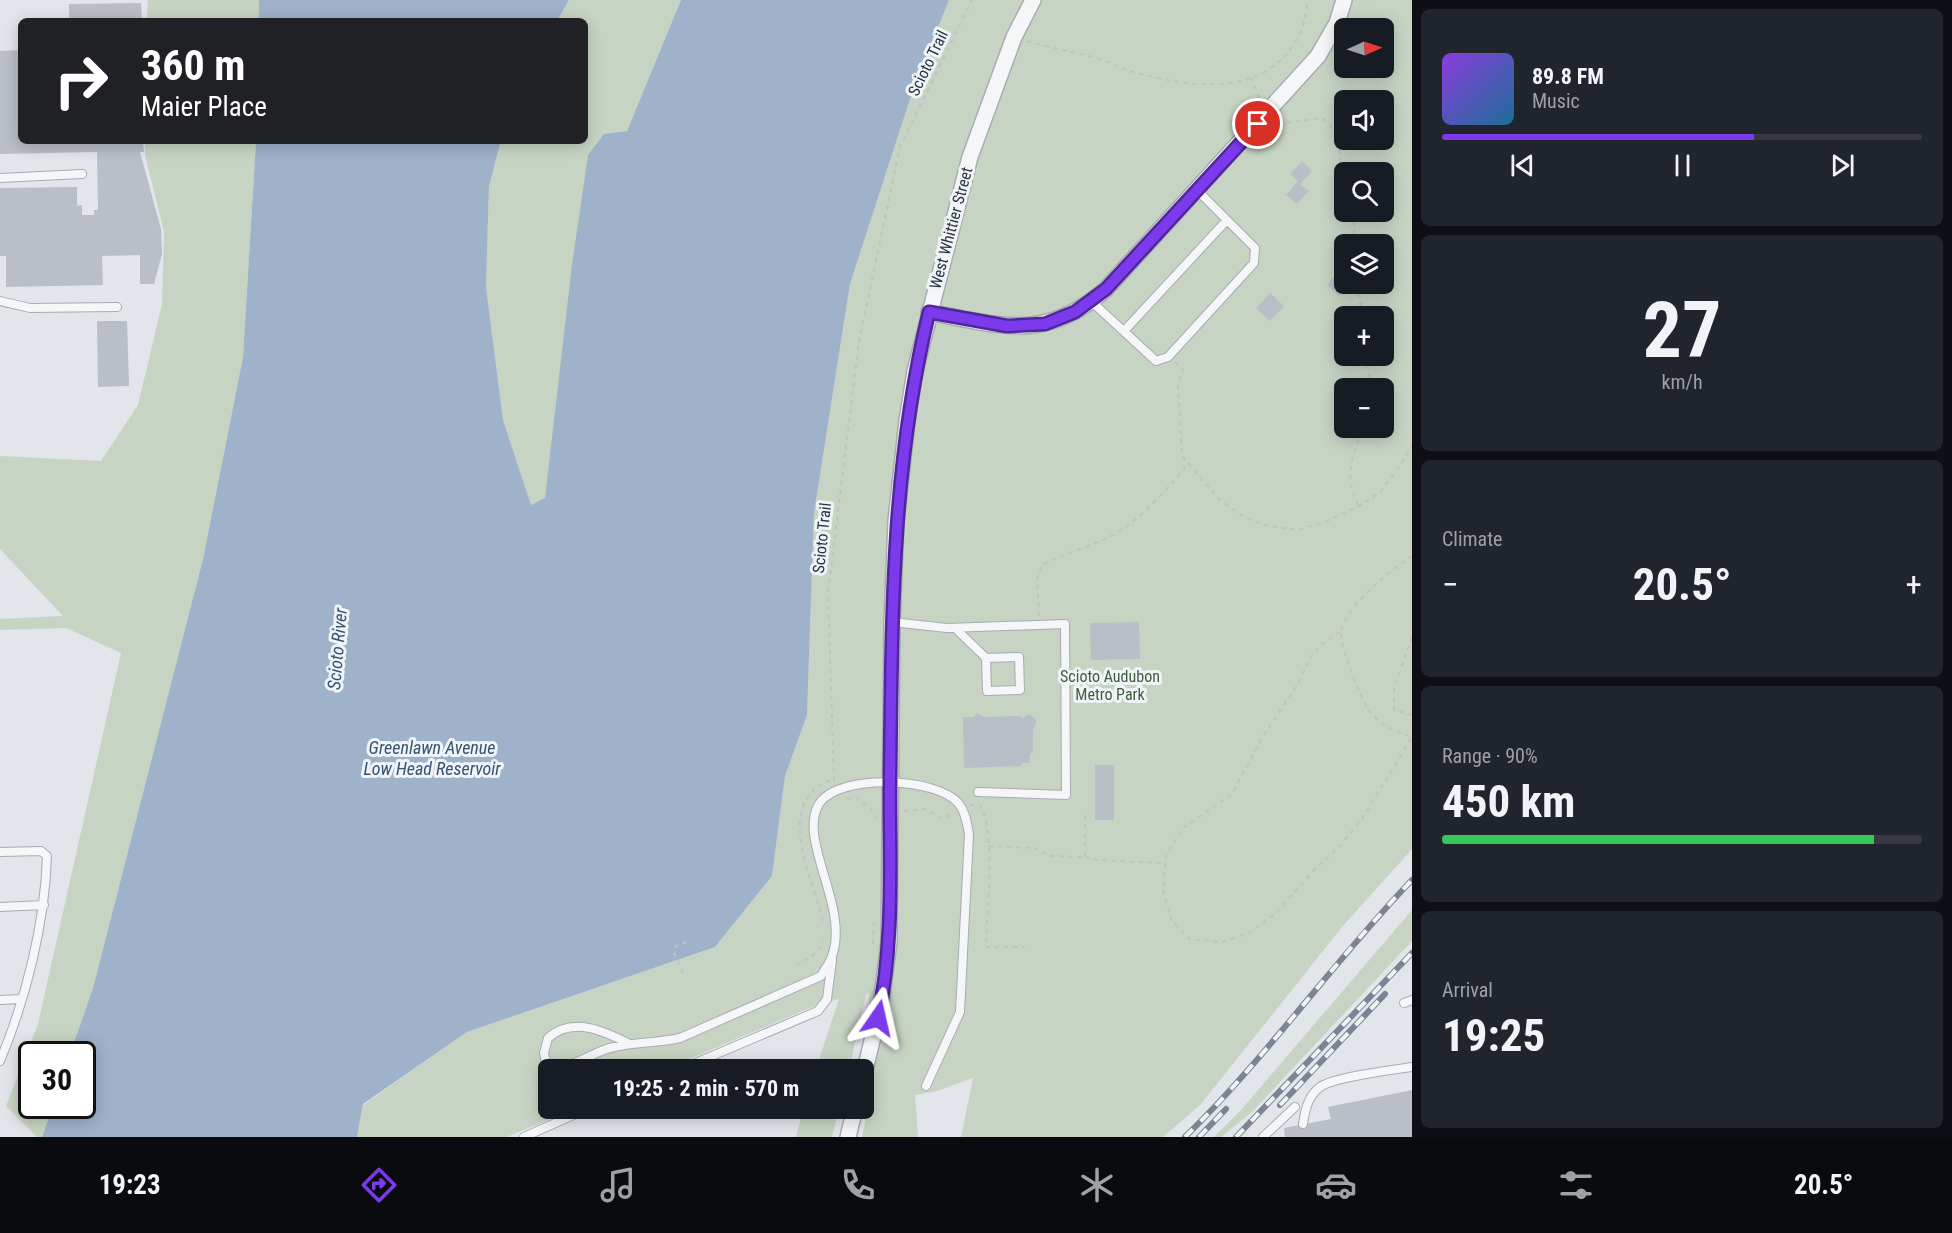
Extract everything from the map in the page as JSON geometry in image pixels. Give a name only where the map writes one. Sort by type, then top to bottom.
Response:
[{"type":"street","name":"West Whittier Street","points":[[868,1059],[881,1003],[888,952],[892,622],[896,521],[907,421],[915,371],[929,312],[970,157],[1014,37],[1033,0]]},
{"type":"street","points":[[929,312],[1007,326],[1029,326],[1061,320],[1092,302],[1270,111],[1318,56],[1337,23],[1344,0]]},
{"type":"street","points":[[848,1137],[852,1119]]},
{"type":"lane","points":[[0,178],[82,174]]},
{"type":"lane","points":[[1092,302],[1156,361],[1168,357],[1254,263],[1255,248],[1197,190]]},
{"type":"lane","points":[[1124,331],[1227,220]]},
{"type":"lane","points":[[0,301],[30,308],[117,307]]},
{"type":"lane","points":[[892,622],[955,628],[1065,624],[1066,795],[978,792]]},
{"type":"lane","points":[[955,628],[986,658],[987,691],[1020,690],[1019,657],[986,658]]},
{"type":"lane","points":[[705,1059],[818,1011],[827,999],[836,926],[832,898],[814,838],[812,818],[820,802],[835,790],[872,782],[890,781],[945,793],[959,804],[967,819],[969,834],[960,1012],[926,1086]]},
{"type":"lane","points":[[0,852],[41,851],[47,856],[44,905],[21,999],[1,1058]]},
{"type":"lane","points":[[0,907],[44,905]]},
{"type":"lane","points":[[630,1044],[615,1036],[576,1025],[563,1028],[548,1038],[544,1053],[546,1062],[557,1068],[572,1065],[603,1050],[680,1038],[821,976],[832,955]]},
{"type":"lane","points":[[0,1000],[21,999]]},
{"type":"lane","points":[[1303,1124],[1311,1096],[1319,1088],[1336,1081],[1412,1067]]},
{"type":"lane","points":[[1263,1137],[1295,1107]]},
{"type":"lane","points":[[524,1137],[564,1119]]},
{"type":"path","name":"Scioto Trail","points":[[835,790],[828,593],[859,341],[900,147],[972,0]]},
{"type":"path","points":[[1014,37],[1071,54],[1089,56],[1134,72],[1188,85],[1224,85],[1251,77],[1276,63],[1290,49],[1301,30],[1308,0]]},
{"type":"path","points":[[1251,77],[1255,92],[1270,111],[1284,123],[1321,118],[1331,124],[1337,135],[1339,162]]},
{"type":"path","points":[[1168,357],[1183,370],[1178,384],[1182,456],[1220,500],[1244,517],[1269,526],[1298,530],[1327,521],[1359,506],[1380,492],[1400,466],[1412,445]]},
{"type":"path","points":[[1358,438],[1351,458],[1349,480],[1359,506]]},
{"type":"path","points":[[1040,624],[1037,579],[1042,565],[1061,554],[1087,547],[1113,535],[1155,502],[1189,463]]},
{"type":"path","points":[[1340,632],[1345,656],[1370,711],[1392,731],[1412,737],[1362,819],[1340,846],[1275,914],[1249,933],[1222,942],[1190,939],[1172,921],[1163,891],[1166,855],[1183,828],[1232,794],[1263,736],[1298,684],[1310,658],[1321,645],[1340,632],[1351,611],[1388,572],[1412,556]]},
{"type":"path","points":[[1412,637],[1394,689],[1394,710],[1412,715]]},
{"type":"path","points":[[835,790],[840,800],[856,797],[870,808],[877,819]]},
{"type":"path","points":[[1085,811],[1085,856]]},
{"type":"path","points":[[989,846],[1034,848],[1051,856],[1085,856],[1097,860],[1165,863]]},
{"type":"path","points":[[873,946],[874,923]]},
{"type":"path","points":[[683,973],[674,953],[676,946],[689,941]]},
{"type":"green space","points":[[148,0],[259,0],[259,18],[147,18]]},
{"type":"green space","points":[[569,0],[681,0],[627,131],[604,135],[545,499],[531,506],[503,420],[486,287],[489,186],[500,144],[588,144],[588,18],[559,18]]},
{"type":"green space","name":"Scioto Audubon Metro Park","points":[[949,0],[1412,0],[1412,849],[1342,927],[1201,1104],[1163,1137],[961,1137],[973,1078],[937,1091],[915,1095],[918,1137],[862,1137],[866,1119],[874,1119],[874,1059],[869,1059],[869,993],[866,994],[851,1059],[819,1059],[839,999],[817,1005],[689,1059],[538,1059],[538,1119],[550,1119],[507,1137],[357,1137],[363,1105],[467,1032],[715,947],[772,876],[785,776],[807,715],[814,513],[850,284],[911,96]]},
{"type":"green space","points":[[145,144],[256,144],[243,357],[203,559],[93,988],[75,1041],[31,1041],[38,1024],[121,653],[66,628],[0,630],[0,619],[63,616],[0,549],[0,456],[101,461],[138,405],[162,304],[164,232],[145,155]]},
{"type":"green space","points":[[1412,910],[1412,941],[1252,1112],[1221,1137],[1214,1137],[1241,1110]]},
{"type":"green space","points":[[18,1075],[18,1118],[6,1106]]},
{"type":"green space","points":[[19,1119],[48,1119],[42,1137],[37,1137]]},
{"type":"green space","points":[[800,1119],[836,1119],[832,1137],[796,1137]]},
{"type":"water","points":[[259,0],[569,0],[559,18],[259,18]]},
{"type":"water","name":"Greenlawn Avenue Low Head Reservoir","points":[[681,0],[949,0],[911,96],[850,284],[814,513],[807,715],[785,776],[772,876],[715,947],[467,1032],[363,1104],[357,1137],[42,1137],[48,1119],[96,1119],[96,1041],[75,1041],[93,988],[203,559],[243,357],[256,144],[500,144],[489,186],[486,287],[503,420],[531,505],[545,498],[572,265],[588,155],[604,134],[627,131]]},
{"type":"building","points":[[141,3],[142,18],[69,18],[69,4]]},
{"type":"building","points":[[18,50],[18,144],[143,144],[144,152],[140,152],[161,229],[162,254],[154,284],[140,284],[140,255],[102,256],[103,285],[6,287],[6,256],[0,256],[0,188],[77,187],[77,206],[82,205],[82,215],[94,215],[94,210],[98,210],[97,152],[0,154],[0,51]]},
{"type":"building","points":[[1302,161],[1312,171],[1300,184],[1309,191],[1297,204],[1286,195],[1298,181],[1290,174]]},
{"type":"building","points":[[1334,276],[1334,291],[1327,285]]},
{"type":"building","points":[[1270,293],[1284,306],[1270,321],[1256,308]]},
{"type":"building","points":[[97,321],[127,321],[129,386],[98,387]]},
{"type":"building","points":[[1139,622],[1140,659],[1091,660],[1090,623]]},
{"type":"building","points":[[977,713],[984,717],[1021,716],[1022,719],[1028,714],[1035,718],[1037,722],[1033,729],[1033,753],[1030,753],[1030,763],[1021,763],[1021,766],[964,768],[963,717],[973,717]]},
{"type":"building","points":[[1095,765],[1114,765],[1114,820],[1095,820]]},
{"type":"building","points":[[1412,1090],[1412,1137],[1285,1137],[1284,1128],[1331,1119],[1328,1107]]},
{"type":"railway","points":[[1185,1137],[1244,1075],[1412,880]]},
{"type":"railway","points":[[1236,1137],[1412,953]]},
{"type":"railway","points":[[1280,1105],[1385,994]]},
{"type":"railway","points":[[1199,1137],[1226,1109]]},
{"type":"route","points":[[878,1018],[888,942],[892,622],[896,521],[907,421],[915,371],[929,312],[1007,326],[1029,326],[1061,320],[1092,302],[1106,289],[1258,124]]},
{"type":"water label","name":"Scioto River","points":[[337,649]]}]
